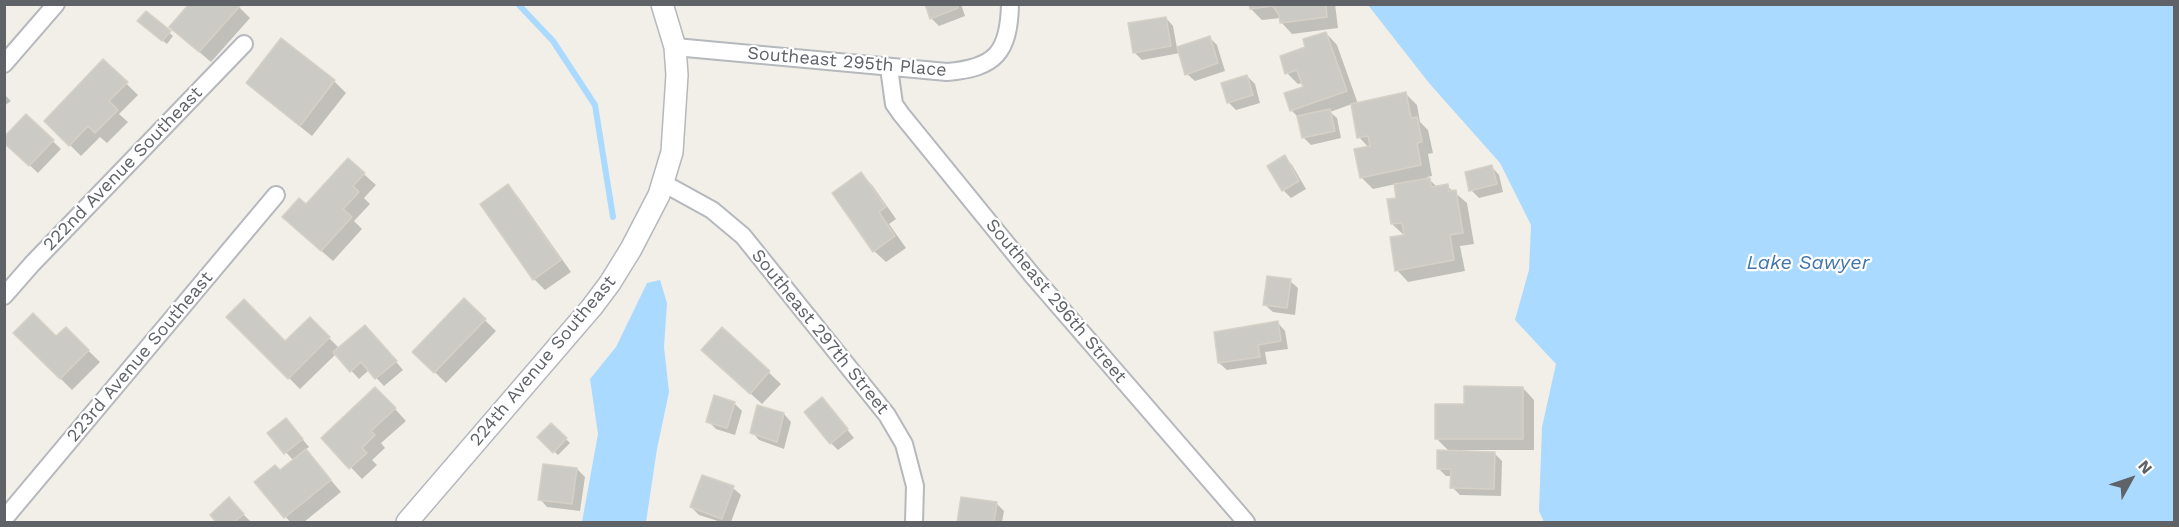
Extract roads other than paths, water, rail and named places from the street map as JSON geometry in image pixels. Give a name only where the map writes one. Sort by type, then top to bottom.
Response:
[{"type":"street","points":[[4,64],[56,4]]},
{"type":"street","points":[[662,4],[675,47]]},
{"type":"street","name":"Southeast 295th Place","points":[[675,47],[889,68],[947,72],[968,70],[994,58],[1002,46],[1010,28],[1010,4]]},
{"type":"street","name":"222nd Avenue Southeast","points":[[4,296],[244,44]]},
{"type":"street","name":"224th Avenue Southeast","points":[[407,522],[604,291],[631,249],[659,195],[672,152],[677,75],[675,47]]},
{"type":"street","name":"Southeast 296th Street","points":[[889,68],[894,104],[901,114],[1032,275],[1246,522]]},
{"type":"street","name":"Southeast 297th Street","points":[[663,183],[712,210],[743,236],[887,415],[904,444],[915,486],[914,522]]},
{"type":"street","name":"223rd Avenue Southeast","points":[[4,519],[276,195]]},
{"type":"water","name":"Lake Sawyer","points":[[1368,5],[2174,5],[2174,522],[1544,522],[1539,511],[1542,427],[1556,364],[1515,320],[1529,270],[1531,225],[1500,163],[1429,83]]},
{"type":"water","points":[[660,280],[667,303],[664,347],[669,392],[657,449],[646,522],[582,522],[598,434],[590,379],[616,347],[647,283]]},
{"type":"waterway","points":[[518,4],[553,41],[595,105],[613,217]]}]
